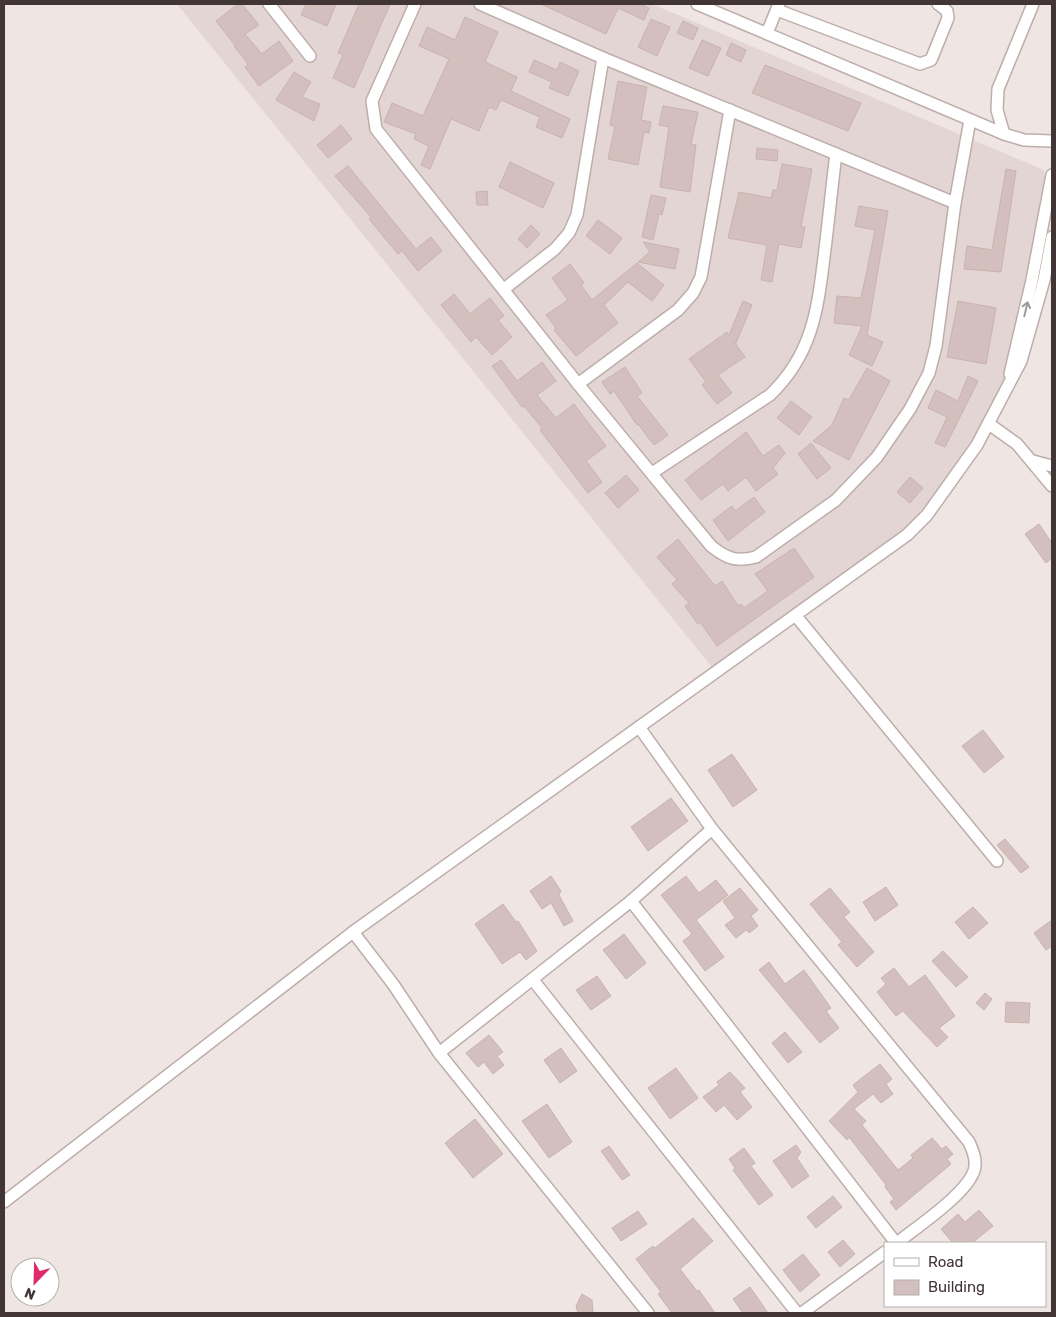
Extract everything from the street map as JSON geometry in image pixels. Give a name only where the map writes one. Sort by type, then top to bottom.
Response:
[{"type":"street","points":[[270,4],[280,9],[310,56]]},
{"type":"street","points":[[415,4],[372,101],[376,129],[578,384],[711,546],[732,560],[756,557],[836,500],[877,457],[910,410],[928,372],[936,346],[955,203],[970,120]]},
{"type":"street","points":[[480,4],[602,58],[955,203]]},
{"type":"street","points":[[697,4],[1004,134],[1024,140],[1052,141]]},
{"type":"street","points":[[767,33],[778,7],[915,63],[924,64],[931,60],[948,18],[947,11],[938,4]]},
{"type":"street","points":[[1004,134],[997,110],[998,89],[1033,4]]},
{"type":"street","points":[[504,289],[555,249],[569,233],[577,215],[602,58]]},
{"type":"street","points":[[578,384],[678,310],[693,293],[701,277],[730,110]]},
{"type":"street","points":[[652,473],[770,395],[784,382],[797,363],[808,340],[817,312],[836,154]]},
{"type":"street","points":[[1006,390],[1032,280],[1052,175]]},
{"type":"street","points":[[4,1202],[353,932],[907,535],[927,515],[955,478],[989,424],[1021,361],[1030,334],[1052,237]]},
{"type":"street","points":[[989,424],[1017,444],[1052,486]]},
{"type":"street","points":[[1033,461],[1052,466]]},
{"type":"street","points":[[796,616],[997,861]]},
{"type":"street","points":[[638,727],[712,829],[969,1142],[976,1166],[970,1180],[960,1191],[897,1242]]},
{"type":"street","points":[[440,1053],[632,901],[712,829]]},
{"type":"street","points":[[632,901],[895,1242]]},
{"type":"street","points":[[353,932],[393,984],[440,1053],[648,1313]]},
{"type":"street","points":[[533,980],[797,1313]]},
{"type":"street","points":[[802,1313],[884,1253]]},
{"type":"shaded area","points":[[177,4],[652,4],[1044,170],[1046,180],[1017,356],[966,459],[924,511],[893,543],[715,671]]},
{"type":"building","points":[[238,4],[242,4],[259,25],[245,34],[262,54],[279,41],[293,61],[259,86],[245,67],[248,64],[216,21]]},
{"type":"building","points":[[306,4],[336,4],[327,26],[301,15]]},
{"type":"building","points":[[359,4],[390,4],[354,88],[333,78],[343,55],[338,53]]},
{"type":"building","points":[[541,4],[640,4],[649,8],[644,20],[618,8],[606,34]]},
{"type":"building","points":[[465,17],[498,32],[485,62],[517,77],[511,91],[570,119],[562,138],[536,127],[540,117],[501,100],[496,110],[489,107],[479,131],[451,119],[430,169],[421,165],[429,146],[414,139],[416,134],[384,122],[392,103],[423,116],[449,59],[419,46],[427,27],[455,40]]},
{"type":"building","points":[[651,19],[670,27],[657,56],[638,47]]},
{"type":"building","points":[[683,21],[698,28],[693,40],[677,33]]},
{"type":"building","points":[[702,40],[721,48],[708,76],[689,68]]},
{"type":"building","points":[[731,43],[746,50],[741,62],[726,55]]},
{"type":"building","points":[[534,60],[557,70],[560,62],[579,71],[568,96],[549,88],[552,82],[529,72]]},
{"type":"building","points":[[765,65],[861,103],[848,131],[752,93]]},
{"type":"building","points":[[294,72],[311,82],[302,97],[320,104],[314,121],[276,100]]},
{"type":"building","points":[[618,81],[647,87],[641,120],[651,122],[649,133],[644,132],[638,165],[608,159],[615,126],[610,125]]},
{"type":"building","points":[[663,106],[698,112],[691,144],[696,145],[690,192],[660,187],[669,127],[659,125]]},
{"type":"building","points":[[341,125],[352,139],[328,158],[317,145]]},
{"type":"building","points":[[757,148],[778,150],[777,161],[756,159]]},
{"type":"building","points":[[510,162],[554,183],[543,208],[499,187]]},
{"type":"building","points":[[782,164],[812,169],[801,227],[805,227],[801,248],[779,244],[772,282],[761,280],[767,245],[728,238],[739,192],[771,198],[773,190],[777,190]]},
{"type":"building","points":[[348,166],[416,249],[431,237],[442,251],[418,271],[402,251],[398,254],[369,219],[371,217],[335,176]]},
{"type":"building","points":[[1006,169],[1016,171],[1001,272],[964,269],[967,246],[992,250]]},
{"type":"building","points":[[487,191],[488,205],[477,205],[476,192]]},
{"type":"building","points":[[651,195],[666,198],[662,215],[659,214],[653,240],[642,237]]},
{"type":"building","points":[[859,206],[888,211],[867,335],[883,342],[872,366],[849,355],[862,326],[834,323],[837,296],[861,298],[867,270],[875,230],[855,226]]},
{"type":"building","points":[[598,220],[622,238],[610,254],[586,236]]},
{"type":"building","points":[[531,225],[540,234],[527,248],[518,239]]},
{"type":"building","points":[[643,242],[679,249],[675,269],[638,262],[650,252]]},
{"type":"building","points":[[637,263],[664,285],[652,301],[628,282],[604,305],[618,323],[576,356],[554,330],[556,328],[546,315],[568,300],[552,278],[570,264],[584,283],[581,285],[592,300]]},
{"type":"building","points":[[454,294],[470,314],[490,298],[504,316],[498,320],[512,337],[492,355],[476,337],[471,342],[441,305]]},
{"type":"building","points":[[743,301],[752,305],[736,343],[734,342],[745,357],[718,375],[732,393],[717,404],[702,385],[706,382],[689,359],[727,332],[729,335]]},
{"type":"building","points":[[958,301],[996,308],[986,364],[947,357]]},
{"type":"building","points":[[501,360],[517,381],[542,362],[556,381],[537,395],[556,418],[574,404],[606,446],[586,461],[602,482],[588,493],[540,430],[542,428],[524,406],[522,407],[492,366]]},
{"type":"building","points":[[625,367],[642,393],[637,396],[668,435],[654,445],[637,425],[614,391],[610,394],[602,382]]},
{"type":"building","points":[[867,368],[890,381],[849,460],[813,441],[832,425],[844,398],[849,400]]},
{"type":"building","points":[[968,376],[978,381],[945,447],[935,443],[947,417],[928,408],[936,390],[958,401]]},
{"type":"building","points":[[791,401],[812,417],[799,435],[777,418]]},
{"type":"building","points":[[746,432],[763,456],[779,445],[785,453],[773,468],[778,474],[756,491],[746,477],[728,491],[723,484],[701,500],[685,480]]},
{"type":"building","points":[[811,443],[831,468],[817,479],[798,454]]},
{"type":"building","points":[[626,475],[639,490],[618,508],[605,493]]},
{"type":"building","points":[[910,477],[923,488],[910,503],[897,492]]},
{"type":"building","points":[[754,497],[765,512],[728,541],[713,520],[732,506],[735,511]]},
{"type":"building","points":[[1039,524],[1052,543],[1052,558],[1046,563],[1025,534]]},
{"type":"building","points":[[678,539],[715,586],[722,581],[738,606],[741,604],[744,608],[768,591],[755,574],[794,548],[814,577],[717,646],[700,622],[698,624],[685,606],[689,603],[672,584],[677,580],[657,557]]},
{"type":"building","points":[[983,730],[1004,757],[984,773],[962,746]]},
{"type":"building","points":[[732,754],[757,790],[733,807],[708,770]]},
{"type":"building","points":[[671,798],[688,821],[648,851],[631,827]]},
{"type":"building","points":[[1005,839],[1029,867],[1021,873],[997,845]]},
{"type":"building","points":[[551,876],[561,891],[559,895],[573,921],[564,926],[551,903],[542,909],[530,891]]},
{"type":"building","points":[[686,876],[699,893],[716,880],[728,895],[696,920],[724,957],[705,971],[683,941],[692,934],[661,895]]},
{"type":"building","points":[[886,887],[898,905],[875,921],[863,902]]},
{"type":"building","points":[[740,888],[758,910],[751,916],[758,926],[749,933],[746,930],[736,938],[725,925],[735,918],[723,901]]},
{"type":"building","points":[[830,888],[850,912],[844,917],[874,952],[857,967],[838,945],[842,942],[810,904]]},
{"type":"building","points":[[503,904],[516,922],[518,921],[537,951],[526,960],[520,952],[502,964],[475,924]]},
{"type":"building","points":[[973,907],[988,923],[969,939],[955,922]]},
{"type":"building","points":[[1052,920],[1052,946],[1046,950],[1034,933]]},
{"type":"building","points":[[624,934],[646,963],[626,979],[603,950]]},
{"type":"building","points":[[943,951],[968,977],[956,987],[932,961]]},
{"type":"building","points":[[769,962],[785,984],[804,970],[831,1008],[826,1011],[839,1028],[820,1043],[759,970]]},
{"type":"building","points":[[894,968],[909,987],[925,975],[955,1016],[939,1028],[948,1037],[937,1047],[903,1011],[896,1016],[877,992],[886,984],[881,978]]},
{"type":"building","points":[[597,976],[611,996],[591,1010],[576,990]]},
{"type":"building","points":[[985,993],[992,999],[984,1010],[976,1003]]},
{"type":"building","points":[[1006,1002],[1030,1003],[1029,1023],[1005,1022]]},
{"type":"building","points":[[785,1032],[802,1052],[788,1063],[772,1043]]},
{"type":"building","points":[[489,1035],[503,1052],[497,1056],[504,1065],[493,1074],[484,1062],[478,1067],[466,1053]]},
{"type":"building","points":[[561,1048],[577,1071],[560,1083],[544,1060]]},
{"type":"building","points":[[880,1064],[892,1079],[886,1084],[893,1094],[881,1103],[873,1094],[854,1109],[866,1121],[862,1125],[898,1170],[913,1158],[911,1155],[932,1138],[942,1149],[946,1146],[953,1154],[947,1159],[951,1164],[896,1210],[890,1202],[894,1199],[885,1187],[886,1185],[849,1137],[847,1140],[829,1121],[858,1092],[853,1085]]},
{"type":"building","points":[[676,1068],[698,1098],[670,1119],[648,1088]]},
{"type":"building","points":[[730,1072],[745,1088],[740,1092],[752,1107],[737,1120],[724,1105],[716,1112],[703,1097],[719,1085],[717,1082]]},
{"type":"building","points":[[547,1104],[572,1142],[549,1158],[522,1121]]},
{"type":"building","points":[[475,1119],[503,1154],[473,1178],[445,1143]]},
{"type":"building","points":[[796,1145],[801,1152],[797,1158],[809,1176],[792,1188],[773,1161]]},
{"type":"building","points":[[609,1146],[630,1175],[622,1180],[601,1151]]},
{"type":"building","points":[[744,1148],[755,1163],[751,1166],[773,1195],[759,1205],[733,1170],[735,1168],[729,1159]]},
{"type":"building","points":[[833,1196],[842,1207],[816,1228],[807,1217]]},
{"type":"building","points":[[979,1210],[993,1226],[973,1242],[952,1242],[941,1229],[958,1214],[965,1222]]},
{"type":"building","points":[[638,1211],[647,1224],[621,1241],[612,1228]]},
{"type":"building","points":[[693,1218],[713,1241],[680,1269],[697,1291],[699,1290],[715,1313],[672,1313],[658,1294],[661,1292],[636,1259],[653,1246],[655,1248]]},
{"type":"building","points":[[843,1240],[855,1254],[840,1267],[828,1252]]},
{"type":"building","points":[[803,1254],[820,1275],[800,1292],[783,1270]]},
{"type":"building","points":[[750,1287],[768,1313],[743,1313],[733,1299]]},
{"type":"building","points":[[582,1294],[592,1300],[593,1313],[578,1313],[576,1306]]}]
